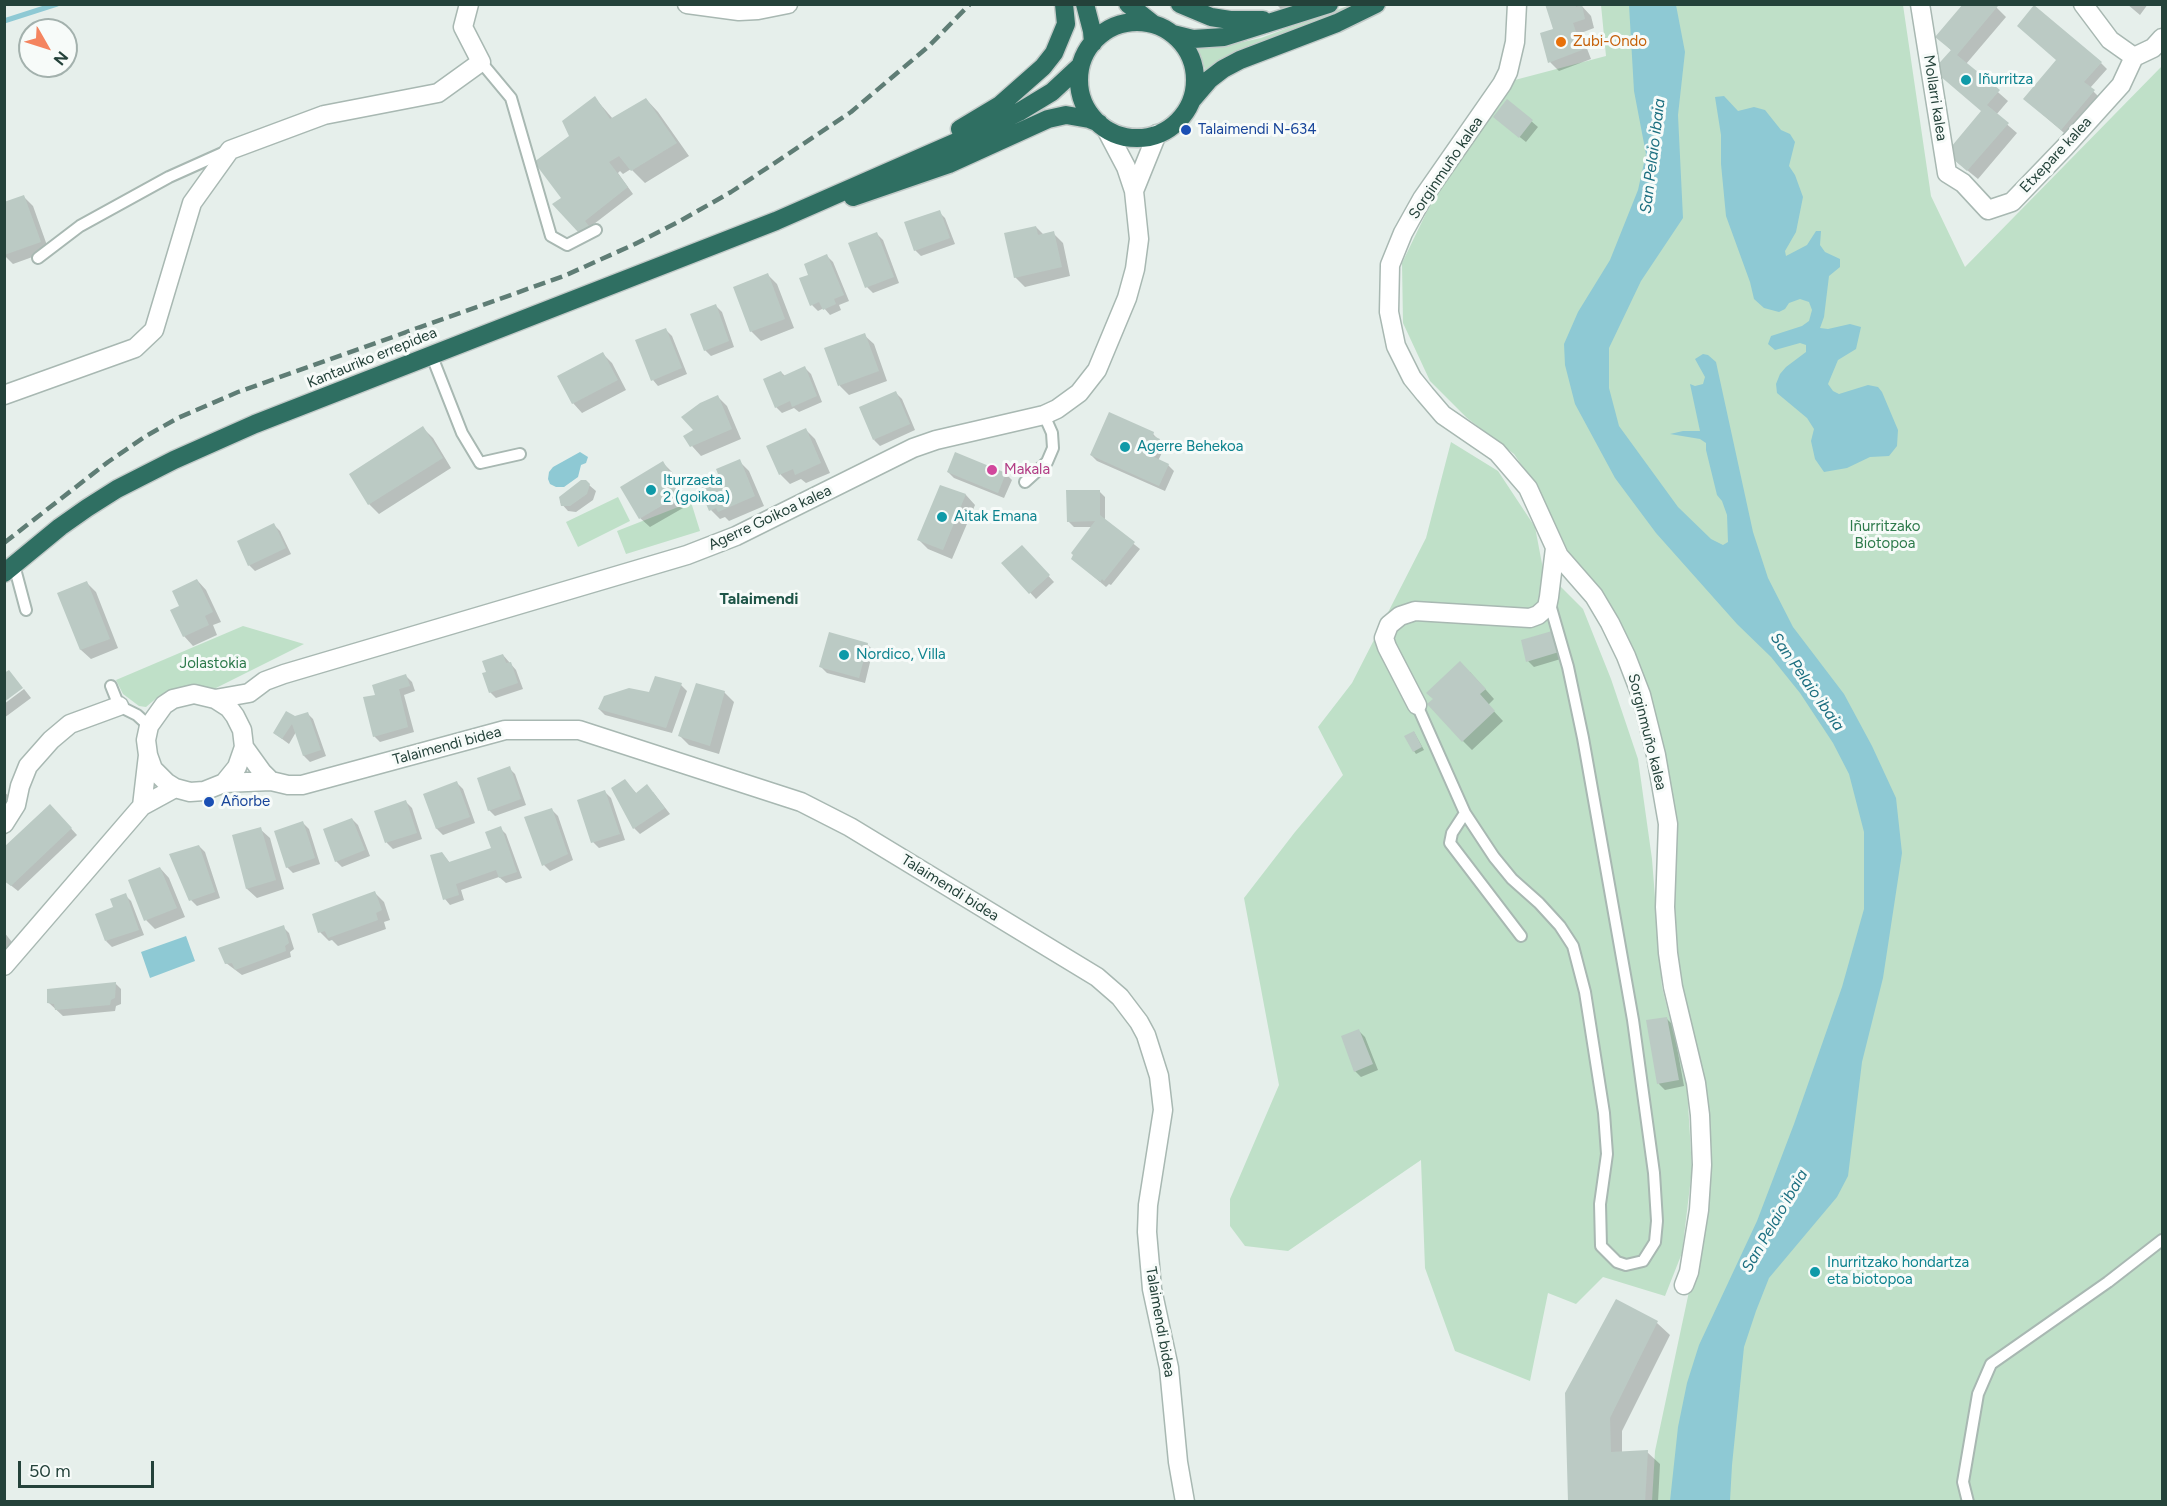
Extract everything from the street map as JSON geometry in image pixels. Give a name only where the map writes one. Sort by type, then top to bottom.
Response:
[{"type":"highway","points":[[928,154],[942,139],[1000,105],[1043,67],[1054,53],[1066,24],[1064,4]]},
{"type":"highway","points":[[1085,4],[1093,43]]},
{"type":"highway","points":[[1128,4],[1152,23],[1173,34],[1193,39],[1224,37],[1329,4]]},
{"type":"highway","points":[[1180,4],[1211,17],[1230,20],[1283,19]]},
{"type":"highway","points":[[776,221],[843,201],[949,164],[1048,119],[1065,115],[1089,118],[1122,135],[1140,137],[1157,134],[1178,121],[1210,79],[1223,69],[1240,60],[1337,23],[1376,4]]},
{"type":"highway","points":[[776,221],[1019,112],[1052,92],[1081,65],[1093,43],[1105,32],[1119,24],[1152,23]]},
{"type":"highway","points":[[1173,34],[1186,48],[1193,65],[1195,83],[1191,101]]},
{"type":"highway","points":[[1081,65],[1082,97],[1089,111],[1102,126]]},
{"type":"highway","name":"Kantauriko errepidea","points":[[9,569],[87,508],[117,489],[174,460],[255,424],[431,354],[776,221]]},
{"type":"street","points":[[4,395],[135,348],[154,330],[192,203],[230,150],[324,115],[438,93],[482,62],[463,27],[469,4]]},
{"type":"street","points":[[687,4],[739,11],[788,4]]},
{"type":"street","name":"Mollarri kalea","points":[[1920,4],[1947,173],[1963,183]]},
{"type":"street","points":[[2083,4],[2110,40],[2134,57],[2153,48],[2163,38]]},
{"type":"street","name":"Sorginmuño kalea","points":[[1517,5],[1512,58],[1502,84],[1422,199],[1403,233],[1390,265],[1389,312],[1396,346],[1412,378],[1443,415],[1480,439],[1510,465],[1528,488],[1555,548],[1601,608],[1619,640],[1635,677],[1656,755],[1668,824],[1665,908],[1668,953],[1673,987],[1696,1083],[1702,1157],[1700,1210],[1689,1272],[1684,1285]]},
{"type":"street","name":"Etxepare kalea","points":[[1963,183],[1988,210],[2012,202],[2121,85],[2134,57]]},
{"type":"street","points":[[1102,126],[1126,167],[1134,192]]},
{"type":"street","points":[[1134,192],[1157,134]]},
{"type":"street","name":"Agerre Goikoa kalea","points":[[215,699],[249,693],[265,681],[284,674],[687,555],[736,536],[913,448],[936,440],[1044,415],[1068,402],[1089,382],[1100,363],[1123,308],[1135,269],[1139,239],[1134,192]]},
{"type":"street","points":[[1417,705],[1387,647],[1384,638],[1389,625],[1394,620],[1415,611],[1530,618],[1547,607],[1555,548]]},
{"type":"street","points":[[239,723],[249,693]]},
{"type":"street","points":[[194,694],[215,699],[229,708],[239,723],[244,747],[240,762],[224,783],[204,791],[190,792],[175,788],[153,769],[146,740],[149,726],[164,705],[173,699],[194,694]]},
{"type":"street","points":[[4,824],[16,805],[28,765],[51,740],[70,724],[119,706]]},
{"type":"street","name":"Talaimendi bidea","points":[[224,783],[271,781],[288,784],[311,783],[505,730],[579,730],[801,802],[850,827],[1098,977],[1120,997],[1139,1022],[1146,1035],[1160,1076],[1163,1110],[1148,1205],[1147,1232],[1152,1289],[1169,1368],[1178,1462],[1185,1502]]},
{"type":"street","points":[[244,747],[271,781]]},
{"type":"street","points":[[142,806],[148,755]]},
{"type":"street","points":[[4,966],[142,806],[175,788]]},
{"type":"lane","points":[[482,62],[511,98],[551,236],[567,245],[596,230]]},
{"type":"lane","points":[[38,258],[80,226],[169,177],[230,150]]},
{"type":"lane","points":[[431,354],[462,433],[480,463],[520,454]]},
{"type":"lane","points":[[1026,482],[1047,462],[1053,448],[1052,433],[1044,415]]},
{"type":"lane","points":[[9,569],[26,610]]},
{"type":"lane","points":[[1417,705],[1465,813],[1494,857],[1512,879],[1560,926],[1573,946],[1586,992],[1604,1113],[1607,1154],[1600,1204],[1601,1246],[1617,1262],[1626,1265],[1643,1261],[1655,1242],[1656,1221],[1654,1173],[1639,1064],[1582,738],[1568,668],[1548,600]]},
{"type":"lane","points":[[111,686],[119,706],[137,715],[149,726]]},
{"type":"lane","points":[[1465,813],[1452,833],[1450,843],[1521,936]]},
{"type":"lane","points":[[1968,1502],[1963,1482],[1978,1394],[1991,1364],[2109,1282],[2163,1240]]},
{"type":"green space","points":[[1350,5],[1364,5],[1207,75],[1197,46],[1229,45],[1261,38]]},
{"type":"green space","name":"Iñurritzako Biotopoa","points":[[1601,5],[1903,5],[1931,196],[1965,267],[2162,66],[2162,1501],[1652,1501],[1655,1451],[1700,1240],[1706,1192],[1671,947],[1677,843],[1660,731],[1636,659],[1608,602],[1569,553],[1540,492],[1514,454],[1467,418],[1430,381],[1403,323],[1402,263],[1431,203],[1503,97],[1511,81],[1606,56]]},
{"type":"green space","points":[[1451,442],[1498,471],[1535,527],[1543,569],[1583,609],[1611,679],[1638,759],[1652,859],[1662,987],[1687,1087],[1692,1169],[1682,1253],[1665,1296],[1603,1277],[1576,1304],[1548,1293],[1530,1381],[1455,1351],[1425,1268],[1421,1160],[1288,1251],[1245,1246],[1230,1226],[1230,1199],[1279,1085],[1244,898],[1343,775],[1318,727],[1352,683],[1426,538]]},
{"type":"green space","points":[[618,497],[630,521],[578,547],[566,522]]},
{"type":"green space","points":[[691,502],[700,531],[626,554],[617,531]]},
{"type":"green space","name":"Jolastokia","points":[[243,626],[304,644],[214,689],[177,689],[159,696],[146,707],[139,706],[123,694],[116,680]]},
{"type":"water","name":"San Pelaio ibaia","points":[[1629,5],[1676,5],[1685,52],[1678,115],[1683,218],[1641,281],[1609,348],[1609,388],[1619,426],[1678,507],[1711,539],[1723,545],[1728,542],[1727,515],[1717,495],[1706,443],[1700,439],[1670,434],[1700,431],[1690,384],[1695,386],[1703,384],[1705,377],[1695,359],[1703,354],[1716,362],[1753,532],[1768,578],[1793,627],[1844,694],[1872,746],[1896,798],[1902,853],[1883,978],[1862,1062],[1848,1176],[1837,1197],[1769,1278],[1756,1311],[1744,1347],[1730,1501],[1670,1501],[1678,1427],[1687,1383],[1699,1345],[1757,1221],[1842,987],[1864,909],[1864,832],[1849,774],[1833,743],[1800,693],[1771,657],[1737,624],[1656,533],[1615,478],[1575,404],[1565,365],[1564,344],[1578,312],[1610,260],[1638,190],[1646,154],[1634,91]]},
{"type":"water","points":[[1724,96],[1738,111],[1754,107],[1765,110],[1781,130],[1790,134],[1795,142],[1789,166],[1803,197],[1796,232],[1785,251],[1786,256],[1807,245],[1816,231],[1821,231],[1820,245],[1825,252],[1840,259],[1840,267],[1829,276],[1824,317],[1820,328],[1828,329],[1850,324],[1861,327],[1856,349],[1838,360],[1828,384],[1833,391],[1839,394],[1868,385],[1878,387],[1898,430],[1897,446],[1889,456],[1870,457],[1847,468],[1824,472],[1815,459],[1811,441],[1814,429],[1807,418],[1777,393],[1776,384],[1780,374],[1806,352],[1806,345],[1800,343],[1775,350],[1768,344],[1771,336],[1802,326],[1809,321],[1812,310],[1809,302],[1800,299],[1789,303],[1779,312],[1764,308],[1754,299],[1726,216],[1721,135],[1715,97]]},
{"type":"water","points":[[580,452],[588,457],[586,463],[581,465],[578,477],[564,487],[550,484],[549,472],[553,467]]},
{"type":"water","points":[[186,936],[195,961],[150,978],[141,952]]},
{"type":"building","name":"Zubi-Ondo","points":[[1545,4],[1575,4],[1576,7],[1582,5],[1585,19],[1573,23],[1582,50],[1548,63],[1540,33],[1553,29]]},
{"type":"building","points":[[1963,4],[1996,4],[1998,6],[1957,55],[2000,90],[1987,105],[2009,123],[1967,171],[1946,153],[1981,111],[1933,70],[1951,50],[1935,37]]},
{"type":"building","points":[[2034,5],[2102,62],[2084,82],[2095,90],[2061,130],[2023,99],[2056,60],[2017,26]]},
{"type":"building","points":[[595,96],[610,119],[646,98],[677,143],[631,171],[619,156],[609,162],[628,187],[585,221],[589,226],[578,232],[552,204],[561,198],[534,162],[569,136],[562,121]]},
{"type":"building","points":[[1507,99],[1533,120],[1519,138],[1493,117]]},
{"type":"building","points":[[24,195],[41,242],[4,255],[4,202]]},
{"type":"building","points":[[940,210],[950,238],[914,251],[904,222]]},
{"type":"building","points":[[1036,226],[1038,235],[1054,231],[1062,267],[1014,278],[1004,233]]},
{"type":"building","points":[[877,232],[894,277],[865,288],[848,243]]},
{"type":"building","points":[[827,254],[844,295],[834,299],[836,304],[823,310],[819,302],[810,306],[799,278],[808,275],[804,264]]},
{"type":"building","points":[[768,273],[785,319],[750,332],[733,287]]},
{"type":"building","points":[[716,304],[729,341],[704,351],[690,314]]},
{"type":"building","points":[[666,328],[682,368],[651,381],[635,340]]},
{"type":"building","points":[[865,333],[879,371],[838,386],[824,348]]},
{"type":"building","points":[[603,352],[618,380],[572,404],[557,376]]},
{"type":"building","points":[[805,366],[817,396],[792,407],[790,401],[775,408],[763,379],[781,371],[783,376]]},
{"type":"building","points":[[896,391],[910,424],[873,440],[859,407]]},
{"type":"building","points":[[718,395],[732,429],[690,447],[683,436],[693,430],[681,417],[700,403]]},
{"type":"building","name":"Agerre Behekoa","points":[[1109,412],[1154,432],[1153,436],[1160,439],[1152,456],[1169,464],[1159,486],[1090,455]]},
{"type":"building","points":[[423,426],[443,458],[368,505],[349,474]]},
{"type":"building","points":[[806,428],[821,463],[795,475],[793,469],[779,475],[766,446]]},
{"type":"building","points":[[955,452],[1006,473],[998,493],[947,472]]},
{"type":"building","points":[[740,459],[755,496],[718,512],[716,508],[709,511],[697,482],[718,474],[716,469]]},
{"type":"building","name":"Iturzaeta 2 (goikoa)","points":[[663,461],[682,494],[639,519],[620,487]]},
{"type":"building","points":[[581,480],[586,480],[590,484],[587,494],[570,506],[561,506],[559,497]]},
{"type":"building","name":"Aitak Emana","points":[[940,485],[966,494],[943,550],[917,540]]},
{"type":"building","points":[[1066,490],[1100,490],[1100,515],[1135,542],[1104,581],[1102,579],[1100,582],[1071,559],[1073,555],[1071,553],[1095,521],[1067,522]]},
{"type":"building","points":[[274,523],[286,548],[248,566],[237,541]]},
{"type":"building","points":[[1022,545],[1050,575],[1029,594],[1001,563]]},
{"type":"building","points":[[197,579],[213,612],[205,616],[209,625],[183,637],[170,610],[179,606],[172,591]]},
{"type":"building","points":[[87,581],[110,639],[80,650],[57,593]]},
{"type":"building","points":[[1552,631],[1559,652],[1526,662],[1521,640]]},
{"type":"building","name":"Nordico, Villa","points":[[829,632],[868,643],[859,678],[819,667]]},
{"type":"building","points":[[503,654],[506,663],[511,662],[518,683],[489,693],[482,673],[486,672],[482,661]]},
{"type":"building","points":[[1460,661],[1486,689],[1480,694],[1495,711],[1462,742],[1427,704],[1433,699],[1426,693]]},
{"type":"building","points":[[9,670],[23,688],[4,702],[4,673]]},
{"type":"building","points":[[406,674],[410,686],[399,689],[408,727],[373,737],[363,697],[375,695],[372,685]]},
{"type":"building","points":[[655,676],[682,683],[666,728],[598,709],[604,696],[629,688],[649,692]]},
{"type":"building","points":[[696,683],[725,691],[710,746],[678,736]]},
{"type":"building","points":[[286,711],[295,716],[308,712],[321,750],[303,756],[292,724],[282,739],[273,733]]},
{"type":"building","points":[[1414,731],[1422,747],[1413,752],[1404,736]]},
{"type":"building","points":[[510,766],[521,799],[488,811],[477,778]]},
{"type":"building","points":[[625,779],[636,793],[647,784],[665,808],[633,829],[611,788]]},
{"type":"building","points":[[457,781],[470,817],[436,829],[423,794]]},
{"type":"building","points":[[605,790],[620,834],[591,843],[577,800]]},
{"type":"building","points":[[406,800],[417,833],[385,843],[374,811]]},
{"type":"building","points":[[50,804],[72,828],[11,886],[4,881],[4,847]]},
{"type":"building","points":[[552,808],[568,854],[542,866],[524,817]]},
{"type":"building","points":[[352,818],[365,850],[335,862],[323,829]]},
{"type":"building","points":[[303,821],[315,858],[286,868],[274,831]]},
{"type":"building","points":[[501,826],[517,872],[499,878],[496,870],[456,884],[459,895],[443,900],[430,855],[442,852],[449,862],[491,848],[485,832]]},
{"type":"building","points":[[261,827],[276,880],[246,889],[232,835]]},
{"type":"building","points":[[199,845],[215,892],[189,901],[169,854]]},
{"type":"building","points":[[160,867],[177,908],[144,921],[128,880]]},
{"type":"building","points":[[375,891],[382,910],[376,913],[378,920],[328,938],[325,931],[318,933],[312,914]]},
{"type":"building","points":[[126,893],[139,930],[105,941],[95,914],[113,907],[110,899]]},
{"type":"building","points":[[284,925],[289,943],[285,946],[286,951],[235,970],[232,963],[225,964],[218,948]]},
{"type":"building","points":[[116,982],[115,998],[111,1000],[110,1005],[55,1010],[54,1004],[47,1003],[47,989]]},
{"type":"building","points":[[1667,1017],[1679,1080],[1657,1084],[1646,1020]]},
{"type":"building","points":[[1359,1029],[1373,1064],[1354,1072],[1341,1036]]},
{"type":"building","points":[[1616,1299],[1658,1321],[1610,1418],[1611,1452],[1648,1450],[1645,1502],[1568,1502],[1565,1393]]},
{"type":"waterway","points":[[4,21],[57,4]]},
{"type":"railway","points":[[4,543],[108,462],[178,418],[238,392],[564,276],[680,221],[731,192],[851,112],[929,46],[970,4]]},
{"type":"place","name":"Zubi-Ondo","points":[[1561,42]]},
{"type":"place","name":"Iñurritza","points":[[1966,80]]},
{"type":"place","name":"Talaimendi N-634","points":[[1186,130]]},
{"type":"place","name":"Agerre Behekoa","points":[[1125,447]]},
{"type":"place","name":"Makala","points":[[992,470]]},
{"type":"place","name":"Iturzaeta 2 (goikoa)","points":[[651,490]]},
{"type":"place","name":"Aitak Emana","points":[[942,517]]},
{"type":"place","name":"Nordico, Villa","points":[[844,655]]},
{"type":"place","name":"Añorbe","points":[[209,802]]},
{"type":"place","name":"Inurritzako hondartza eta biotopoa","points":[[1815,1272]]},
{"type":"district","name":"Talaimendi","points":[[759,599]]}]
